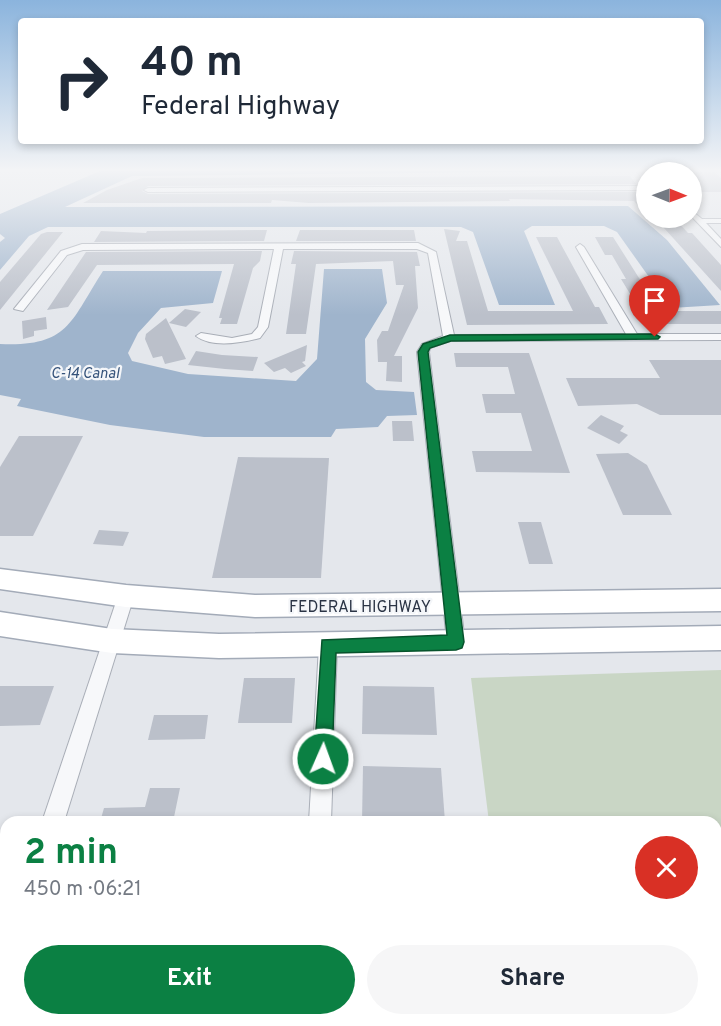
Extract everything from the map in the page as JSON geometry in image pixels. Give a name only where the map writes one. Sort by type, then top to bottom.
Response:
[{"type":"main road","name":"FEDERAL HIGHWAY","points":[[0,579],[126,596],[255,606],[721,600]]},
{"type":"main road","points":[[0,624],[112,641],[219,646],[721,638]]},
{"type":"street","points":[[702,221],[721,221]]},
{"type":"street","points":[[702,224],[721,244]]},
{"type":"street","points":[[201,336],[232,340],[256,336],[263,327],[279,246]]},
{"type":"street","points":[[19,309],[64,253],[82,247],[426,248],[432,252],[450,338]]},
{"type":"street","points":[[580,247],[633,337]]},
{"type":"street","points":[[456,642],[423,352],[426,346],[450,338],[721,337]]},
{"type":"street","points":[[55,816],[126,596]]},
{"type":"street","points":[[320,816],[328,646]]},
{"type":"green space","points":[[721,670],[721,816],[488,816],[471,678]]},
{"type":"water","points":[[0,219],[636,219],[636,228],[653,228],[667,240],[720,305],[671,308],[617,232],[604,226],[532,226],[524,231],[555,305],[499,305],[473,232],[461,227],[48,227],[29,236],[0,270],[0,242],[5,238],[0,234]]},
{"type":"water","name":"C-14 Canal","points":[[324,269],[382,269],[387,303],[365,339],[366,382],[376,390],[414,392],[417,415],[387,416],[378,427],[336,429],[331,437],[204,437],[110,425],[17,406],[21,399],[0,395],[0,344],[23,344],[54,336],[74,317],[103,271],[222,271],[213,303],[161,308],[138,333],[128,353],[132,361],[188,374],[296,381],[317,359]]},
{"type":"building","points":[[664,228],[683,228],[688,233],[692,233],[721,265],[721,291]]},
{"type":"building","points":[[444,229],[460,231],[456,241],[467,241],[488,311],[573,311],[536,237],[557,237],[595,307],[599,307],[608,324],[467,325]]},
{"type":"building","points":[[267,230],[264,241],[94,242],[101,231],[146,233],[147,231]]},
{"type":"building","points":[[300,230],[414,230],[416,241],[296,241]]},
{"type":"building","points":[[63,232],[0,310],[0,282],[41,234]]},
{"type":"building","points":[[595,237],[613,237],[660,311],[721,311],[721,324],[654,324],[648,315],[643,315],[621,279],[626,279],[612,255],[605,255]]},
{"type":"building","points":[[262,251],[260,261],[253,268],[237,324],[220,324],[222,318],[219,318],[234,264],[97,265],[68,307],[47,310],[86,252]]},
{"type":"building","points":[[294,251],[417,252],[420,266],[415,266],[418,308],[394,356],[402,356],[402,382],[386,381],[387,362],[378,362],[377,340],[382,331],[388,331],[404,285],[396,285],[393,261],[316,264],[306,334],[286,334],[296,264],[291,264]]},
{"type":"building","points":[[185,309],[201,312],[186,327],[169,323]]},
{"type":"building","points":[[46,317],[47,329],[34,331],[34,336],[23,339],[22,321]]},
{"type":"building","points":[[166,318],[186,359],[165,364],[162,356],[153,358],[145,339],[146,334]]},
{"type":"building","points":[[307,345],[305,361],[302,362],[306,366],[291,373],[285,368],[274,372],[264,363]]},
{"type":"building","points":[[196,351],[258,357],[253,371],[188,365]]},
{"type":"building","points":[[454,353],[529,353],[570,473],[476,472],[472,451],[532,451],[521,413],[486,413],[482,394],[515,394],[508,367],[456,367]]},
{"type":"building","points":[[649,360],[721,360],[721,415],[660,415],[637,404],[578,406],[566,378],[660,378]]},
{"type":"building","points":[[601,415],[624,426],[620,431],[628,435],[619,444],[587,428]]},
{"type":"building","points":[[392,421],[412,421],[414,441],[393,441]]},
{"type":"building","points":[[19,436],[83,436],[33,536],[0,536],[0,467]]},
{"type":"building","points":[[628,453],[647,465],[672,515],[623,515],[596,454]]},
{"type":"building","points":[[238,457],[329,458],[321,578],[212,578]]},
{"type":"building","points":[[518,522],[541,522],[553,564],[529,564]]},
{"type":"building","points":[[99,530],[129,532],[123,546],[93,544]]},
{"type":"building","points":[[244,678],[295,678],[292,723],[238,723]]},
{"type":"building","points":[[0,686],[54,686],[40,725],[0,726]]},
{"type":"building","points":[[363,686],[434,687],[437,735],[362,734]]},
{"type":"building","points":[[154,715],[208,715],[205,739],[148,740]]},
{"type":"building","points":[[363,766],[441,768],[445,816],[362,816]]},
{"type":"building","points":[[150,788],[180,788],[174,816],[102,816],[104,808],[145,807]]},
{"type":"route","points":[[323,759],[328,646],[456,642],[423,352],[426,346],[450,338],[655,337]]}]
